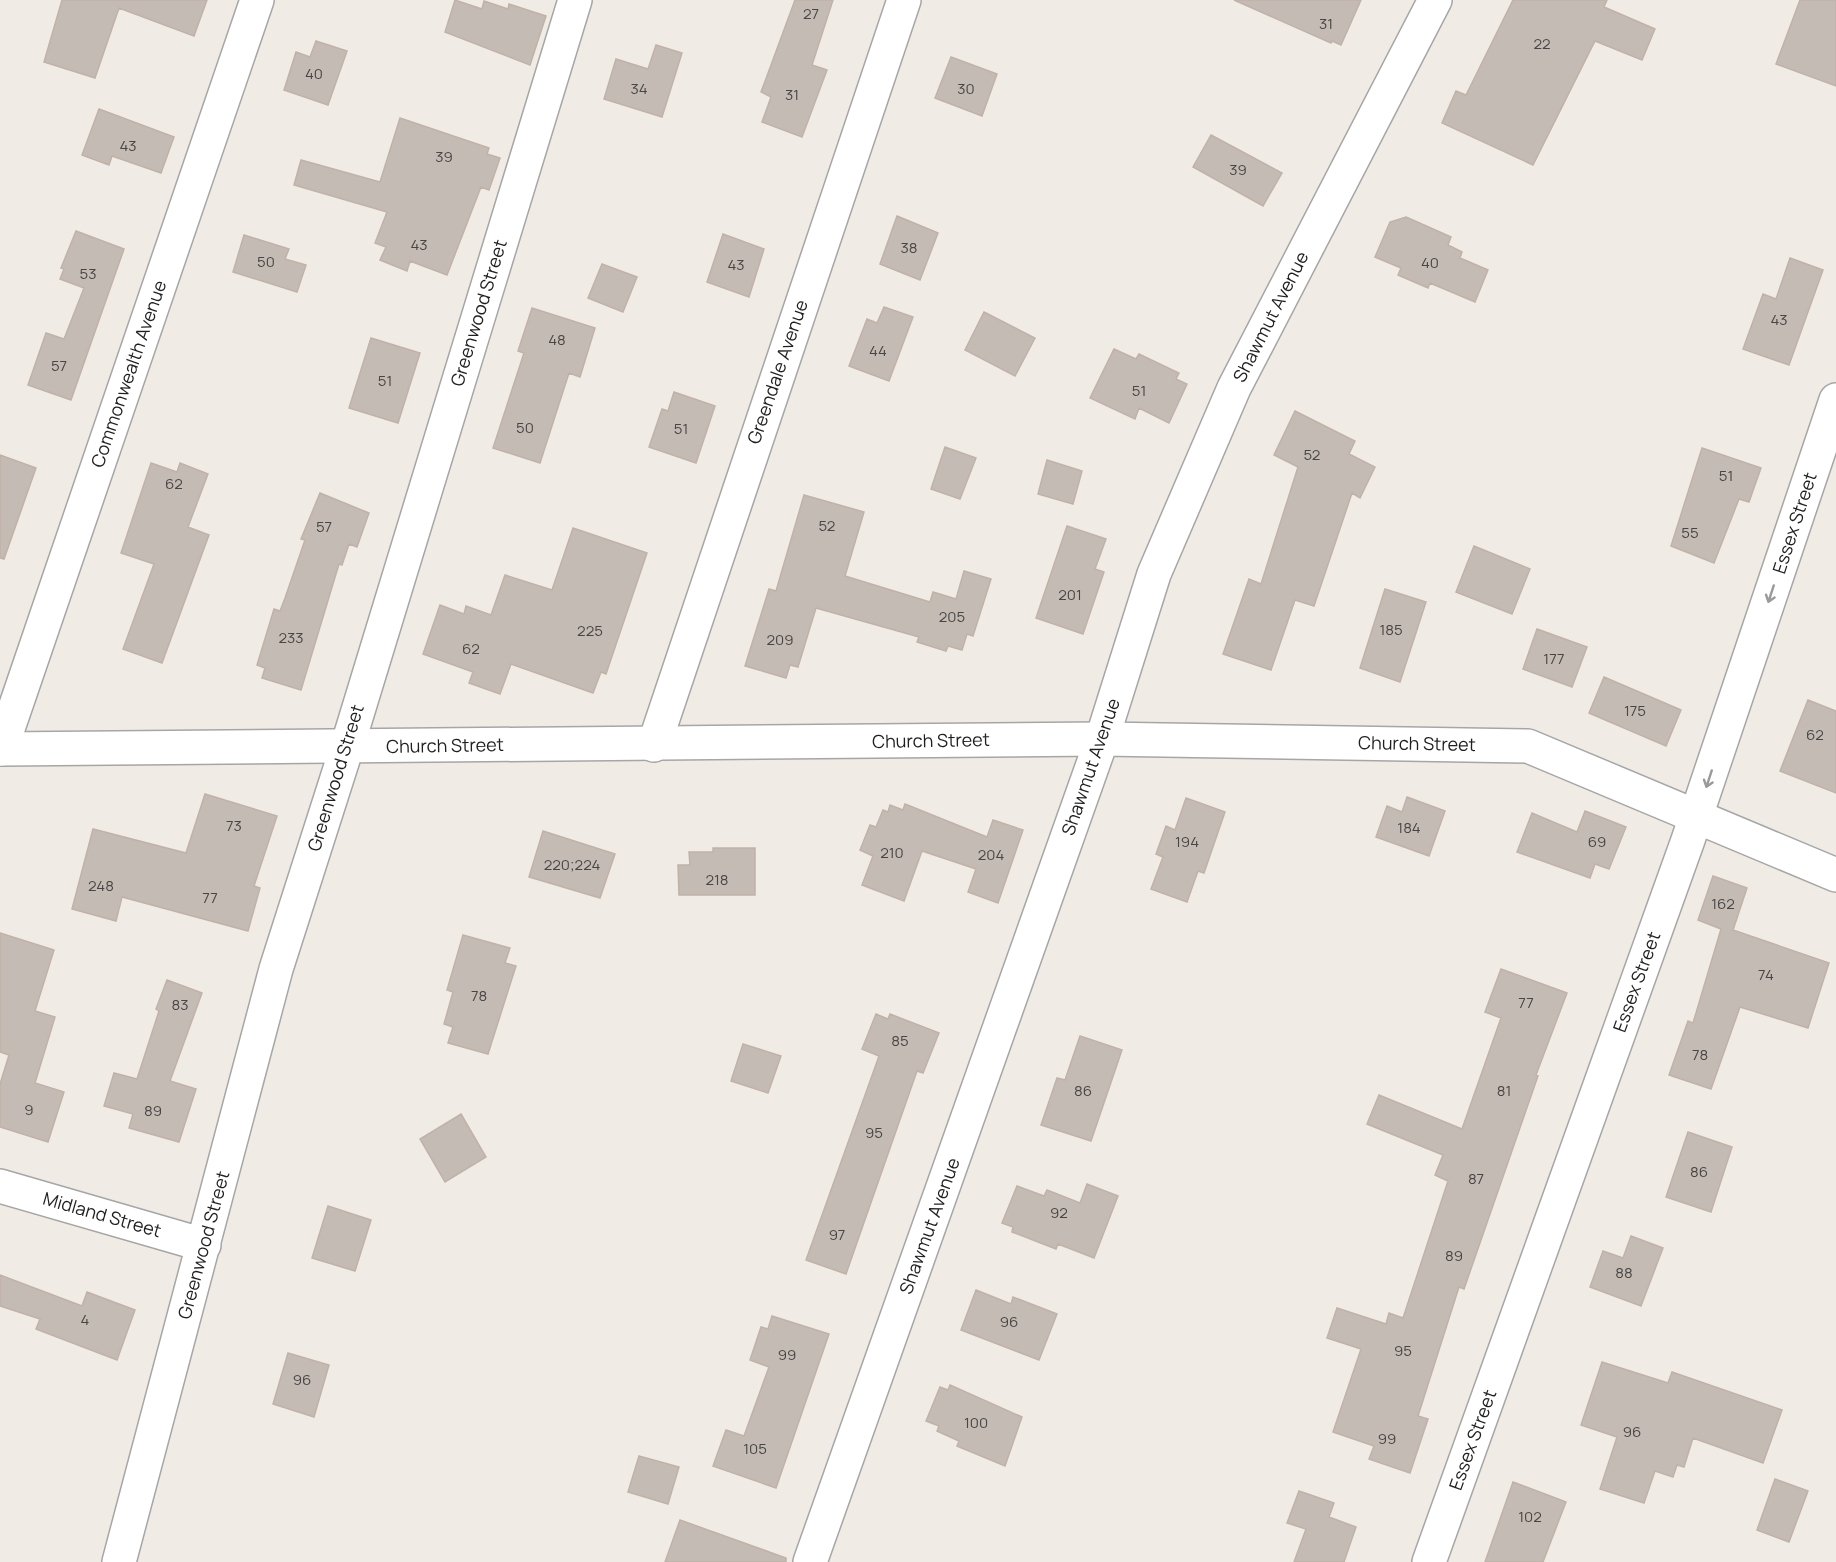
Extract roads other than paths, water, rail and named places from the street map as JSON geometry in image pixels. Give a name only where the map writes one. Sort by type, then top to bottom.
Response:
[{"type":"street","name":"Commonwealth Avenue","points":[[1,749],[257,0]]},
{"type":"street","name":"Greenwood Street","points":[[119,1562],[276,969],[347,747],[575,0]]},
{"type":"street","name":"Greendale Avenue","points":[[654,745],[904,0]]},
{"type":"street","name":"Shawmut Avenue","points":[[810,1562],[1102,739],[1154,574],[1234,388],[1435,0]]},
{"type":"street","name":"Essex Street","points":[[1429,1562],[1697,816],[1836,400]]},
{"type":"street","name":"Church Street","points":[[1,749],[654,745],[1102,739],[1528,746],[1836,875]]},
{"type":"street","name":"Midland Street","points":[[0,1186],[204,1245]]}]
